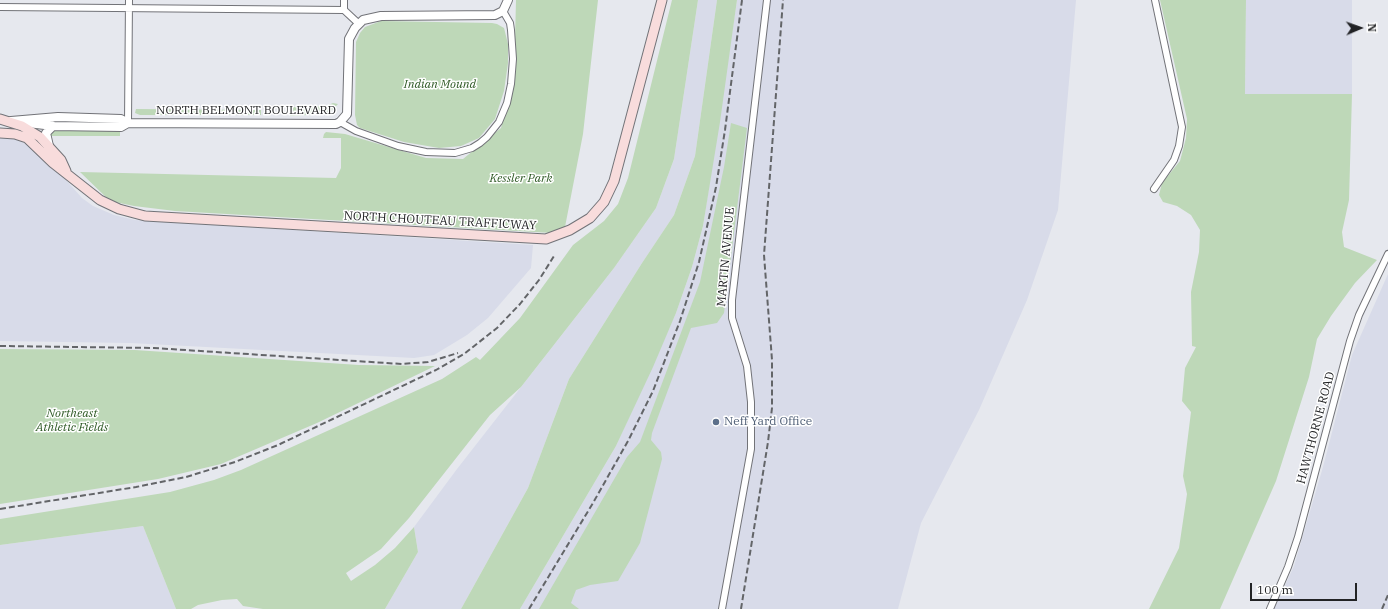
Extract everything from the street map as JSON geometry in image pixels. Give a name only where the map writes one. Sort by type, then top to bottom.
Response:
[{"type":"main road","name":"NORTH CHOUTEAU TRAFFICWAY","points":[[0,133],[15,134],[27,138],[53,162],[100,200],[118,210],[145,216],[546,239],[570,230],[590,218],[604,202],[614,181],[662,0]]},
{"type":"main road","name":"NORTH BELMONT BOULEVARD","points":[[0,119],[11,121]]},
{"type":"main road","name":"NORTH CHOUTEAU TRAFFICWAY","points":[[11,121],[34,133],[50,147],[61,160],[66,171]]},
{"type":"main road","name":"NORTH BELMONT BOULEVARD","points":[[0,126],[11,121]]},
{"type":"street","points":[[128,123],[129,0]]},
{"type":"street","points":[[344,0],[344,10]]},
{"type":"street","points":[[340,122],[347,114],[348,109],[350,39],[359,24],[375,16],[490,16],[503,11],[508,0]]},
{"type":"street","name":"MARTIN AVENUE","points":[[722,609],[751,449],[751,402],[747,366],[732,318],[732,300],[768,0]]},
{"type":"street","points":[[1154,188],[1174,160],[1179,146],[1182,127],[1155,0]]},
{"type":"street","points":[[0,7],[344,10],[359,24]]},
{"type":"street","name":"NORTH BELMONT BOULEVARD","points":[[11,121],[52,117],[121,119],[128,123],[330,124],[340,122],[356,131],[398,146],[435,153],[455,153],[468,150],[480,143],[495,128],[507,103],[513,67],[510,23],[503,11]]},
{"type":"street","points":[[50,147],[46,133],[53,126],[52,117]]},
{"type":"street","name":"NORTH BELMONT BOULEVARD","points":[[11,121],[53,126],[121,127],[128,123]]},
{"type":"street","name":"HAWTHORNE ROAD","points":[[1270,609],[1288,567],[1298,537],[1350,341],[1359,316],[1388,254]]},
{"type":"shaded area","points":[[698,0],[717,0],[695,156],[674,215],[569,379],[528,488],[461,609],[385,609],[418,552],[414,527],[457,469],[614,268],[656,208],[674,159]]},
{"type":"shaded area","points":[[737,0],[1076,0],[1058,210],[1027,300],[979,410],[921,523],[898,609],[520,609],[616,446],[676,313],[692,267],[703,226]]},
{"type":"shaded area","points":[[1246,0],[1352,0],[1352,94],[1245,94]]},
{"type":"shaded area","points":[[0,138],[15,138],[43,154],[82,198],[93,206],[114,215],[135,220],[533,245],[531,268],[488,318],[467,335],[434,355],[414,358],[130,343],[0,341]]},
{"type":"shaded area","points":[[1388,274],[1388,609],[1274,609],[1294,566],[1323,467],[1352,355]]},
{"type":"shaded area","points":[[143,526],[176,609],[0,609],[0,545]]},
{"type":"green space","name":"Kessler Park","points":[[516,0],[598,0],[583,134],[565,227],[560,231],[552,233],[175,211],[134,206],[110,201],[80,172],[336,178],[341,168],[341,138],[323,138],[326,132],[345,134],[426,158],[463,159],[501,128],[514,79]]},
{"type":"green space","points":[[672,0],[698,0],[674,159],[656,208],[614,268],[521,387],[490,415],[409,518],[381,549],[346,573],[351,581],[375,565],[395,548],[414,527],[418,552],[385,609],[263,609],[243,606],[237,599],[222,600],[198,605],[191,609],[176,609],[143,526],[0,545],[0,519],[170,492],[214,480],[241,470],[442,379],[476,357],[480,360],[520,318],[573,245],[604,221],[618,204],[628,178]]},
{"type":"green space","points":[[717,0],[737,0],[720,122],[703,226],[692,267],[676,313],[653,367],[616,446],[520,609],[461,609],[528,488],[569,379],[674,215],[695,156]]},
{"type":"green space","points":[[1160,0],[1246,0],[1245,94],[1352,94],[1349,200],[1342,232],[1344,247],[1377,260],[1355,283],[1331,316],[1317,339],[1309,377],[1276,481],[1220,609],[1149,609],[1179,548],[1187,494],[1183,476],[1191,412],[1182,401],[1185,368],[1196,347],[1192,346],[1191,292],[1199,252],[1200,230],[1191,215],[1177,206],[1163,202],[1159,195],[1162,183],[1180,161],[1186,138],[1187,119]]},
{"type":"green space","name":"Indian Mound","points":[[381,21],[492,23],[504,28],[508,44],[508,63],[504,91],[495,119],[479,138],[461,146],[439,148],[404,142],[360,128],[357,125],[355,115],[356,42],[360,33],[365,27]]},
{"type":"green space","points":[[333,103],[338,104],[331,111],[324,114],[290,116],[291,107],[326,106]]},
{"type":"green space","points":[[136,109],[261,110],[261,115],[140,115],[135,113]]},
{"type":"green space","points":[[731,123],[747,128],[724,313],[717,323],[691,328],[652,433],[651,440],[661,452],[662,459],[640,543],[618,581],[590,585],[576,590],[571,603],[579,609],[539,609],[627,457],[640,442],[700,282],[724,167]]},
{"type":"green space","points":[[50,130],[120,131],[120,136],[52,136],[48,135]]},
{"type":"green space","name":"Northeast Athletic Fields","points":[[0,349],[135,350],[359,365],[435,366],[317,423],[221,464],[158,479],[0,504]]},
{"type":"railway","points":[[529,609],[593,503],[628,441],[653,391],[680,321],[699,262],[716,187],[742,0]]},
{"type":"railway","points":[[741,609],[768,442],[772,408],[772,360],[764,255],[783,0]]},
{"type":"railway","points":[[0,509],[136,487],[186,477],[235,462],[278,445],[436,370],[464,354],[497,328],[520,304],[539,280],[554,256]]},
{"type":"railway","points":[[0,346],[154,348],[402,364],[428,362],[458,353]]},
{"type":"railway","points":[[1382,609],[1388,595]]},
{"type":"place","name":"Neff Yard Office","points":[[716,422]]}]
